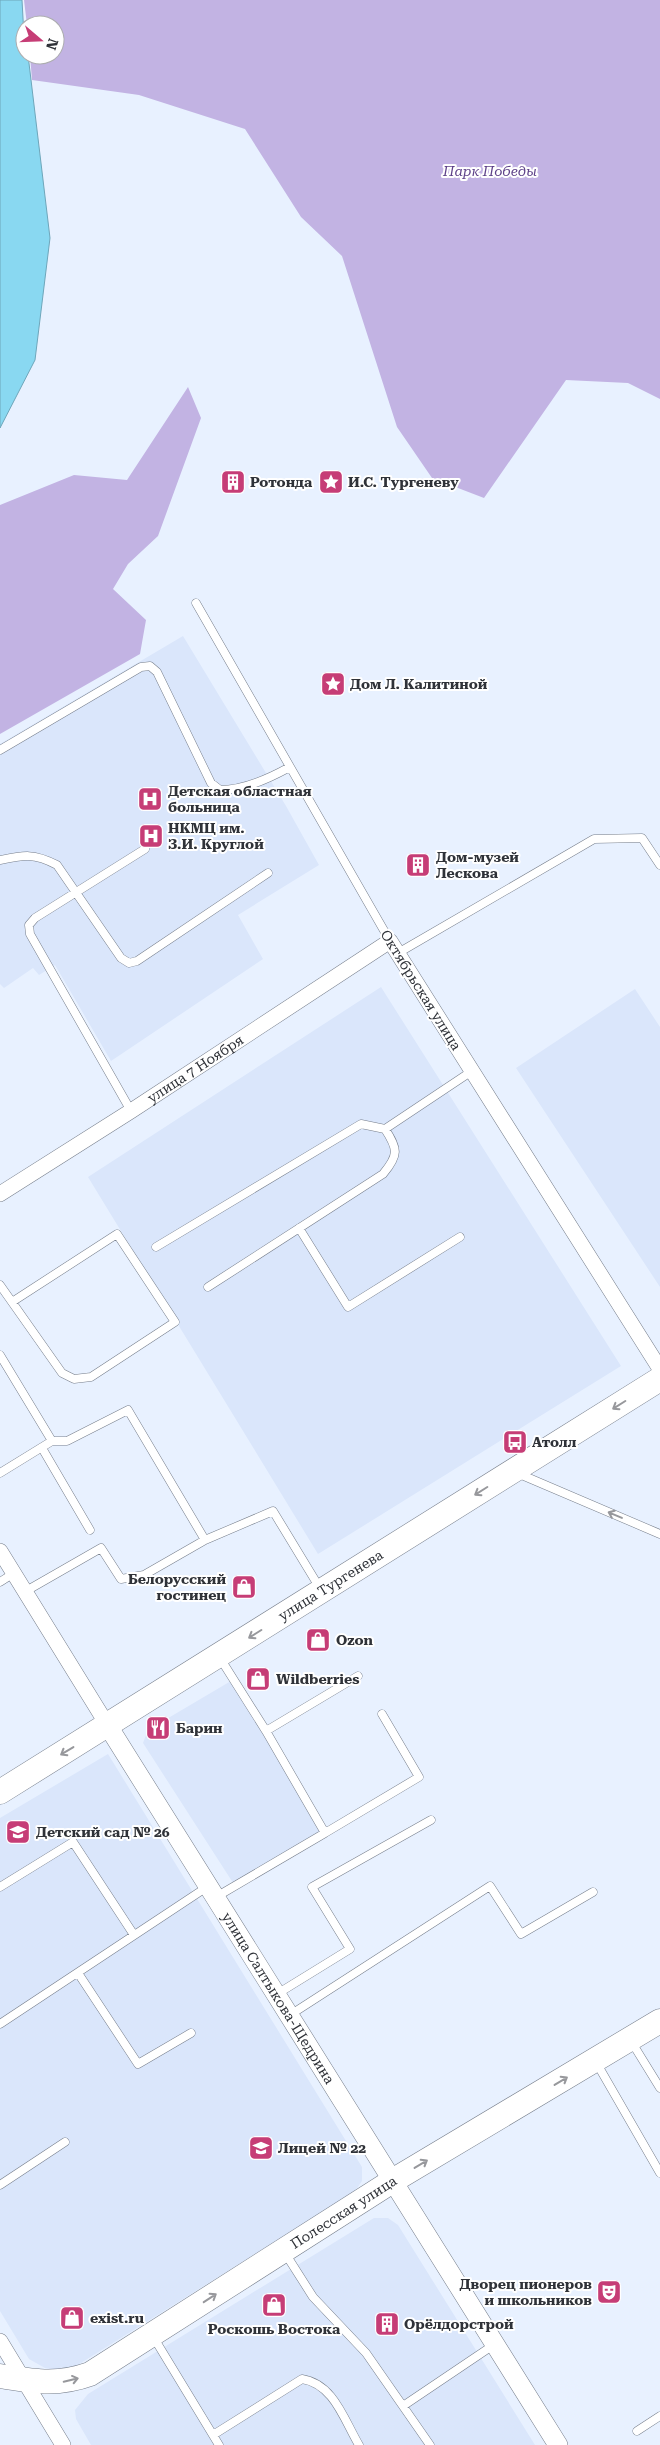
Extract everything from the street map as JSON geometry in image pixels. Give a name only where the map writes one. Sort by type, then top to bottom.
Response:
[{"type":"main road","name":"улица Тургенева","points":[[0,1792],[660,1379]]},
{"type":"main road","name":"Полесская улица","points":[[11,2377],[52,2382],[71,2381],[107,2364],[394,2180],[660,2021]]},
{"type":"street","name":"Октябрьская улица","points":[[394,947],[660,1369]]},
{"type":"street","name":"улица 7 Ноября","points":[[0,1194],[394,947]]},
{"type":"street","name":"улица Салтыкова-Щедрина","points":[[0,1551],[558,2445]]},
{"type":"street","points":[[0,2340],[11,2377],[63,2445]]},
{"type":"lane","name":"Октябрьская улица","points":[[196,603],[288,768],[394,947]]},
{"type":"lane","points":[[0,750],[141,667],[150,666],[157,672],[211,783],[220,790],[230,790],[269,778],[288,768]]},
{"type":"lane","points":[[394,947],[594,839],[642,838],[660,865]]},
{"type":"lane","points":[[132,1111],[30,934],[29,925],[35,918],[145,849]]},
{"type":"lane","points":[[0,860],[25,855],[41,857],[57,865],[121,958],[129,963],[137,961],[268,873]]},
{"type":"lane","points":[[156,1247],[362,1124],[385,1129],[472,1071]]},
{"type":"lane","points":[[208,1286],[384,1174],[394,1161],[395,1146],[385,1129]]},
{"type":"lane","points":[[299,1228],[348,1307],[460,1237]]},
{"type":"lane","points":[[0,1285],[62,1373],[74,1379],[91,1377],[175,1322],[116,1234],[12,1302]]},
{"type":"lane","points":[[0,1355],[52,1441]]},
{"type":"lane","points":[[0,1473],[52,1441],[67,1441],[128,1410],[205,1540]]},
{"type":"lane","points":[[42,1448],[90,1530]]},
{"type":"lane","points":[[513,1471],[660,1534]]},
{"type":"lane","points":[[26,1592],[101,1548],[121,1578],[144,1575],[205,1540],[273,1511],[322,1592]]},
{"type":"lane","points":[[0,1582],[14,1573]]},
{"type":"lane","points":[[219,1656],[266,1731],[325,1833]]},
{"type":"lane","points":[[266,1731],[358,1676]]},
{"type":"lane","points":[[0,2024],[134,1935],[212,1891],[325,1833],[419,1777],[382,1714]]},
{"type":"lane","points":[[277,1994],[350,1949],[312,1887],[431,1820]]},
{"type":"lane","points":[[0,1888],[73,1842],[134,1935]]},
{"type":"lane","points":[[290,2015],[490,1886],[521,1934],[593,1892]]},
{"type":"lane","points":[[78,1973],[138,2064],[190,2032]]},
{"type":"lane","points":[[630,2039],[660,2088]]},
{"type":"lane","points":[[595,2060],[660,2173]]},
{"type":"lane","points":[[0,2185],[65,2142]]},
{"type":"lane","points":[[284,2251],[313,2297],[366,2354],[430,2445]]},
{"type":"lane","points":[[152,2335],[219,2445]]},
{"type":"lane","points":[[403,2406],[495,2344]]},
{"type":"lane","points":[[213,2436],[302,2378],[315,2381],[328,2391],[358,2443],[349,2445]]},
{"type":"lane","points":[[637,2430],[660,2416]]},
{"type":"shaded area","name":"НКМЦ им. З.И. Круглой","points":[[183,636],[286,806],[319,865],[238,915],[263,959],[111,1061],[55,965],[39,975],[33,968],[4,988],[0,984],[0,744]]},
{"type":"shaded area","points":[[381,987],[621,1366],[318,1554],[88,1177]]},
{"type":"shaded area","points":[[635,989],[660,1027],[660,1287],[516,1068]]},
{"type":"shaded area","points":[[236,1678],[327,1835],[237,1889],[143,1743],[148,1730]]},
{"type":"shaded area","points":[[108,1754],[362,2167],[362,2181],[355,2191],[73,2368],[58,2371],[45,2368],[29,2359],[0,2311],[0,1818]]},
{"type":"shaded area","points":[[374,2218],[388,2218],[398,2225],[535,2445],[91,2445],[76,2419],[75,2410],[88,2394]]},
{"type":"green space","name":"Парк Победы","points":[[24,0],[660,0],[660,399],[628,383],[566,380],[484,498],[432,478],[397,427],[342,256],[301,217],[245,129],[139,95],[32,80],[31,65],[65,65],[65,15],[26,15]]},
{"type":"green space","points":[[188,387],[201,418],[158,536],[128,564],[113,589],[146,620],[140,654],[0,734],[0,505],[74,475],[127,480]]},
{"type":"water","points":[[0,0],[22,0],[23,15],[15,15],[15,65],[29,65],[50,238],[35,360],[0,428]]},
{"type":"place","name":"Ротонда","points":[[233,482]]},
{"type":"place","name":"И.С. Тургеневу","points":[[331,482]]},
{"type":"place","name":"Дом Л. Калитиной","points":[[333,684]]},
{"type":"place","name":"Детская областная больница","points":[[150,799]]},
{"type":"place","name":"НКМЦ им. З.И. Круглой","points":[[151,836]]},
{"type":"place","name":"Дом-музей Лескова","points":[[418,865]]},
{"type":"place","name":"Атолл","points":[[515,1442]]},
{"type":"place","name":"Белорусский гостинец","points":[[244,1587]]},
{"type":"place","name":"Ozon","points":[[318,1640]]},
{"type":"place","name":"Wildberries","points":[[258,1679]]},
{"type":"place","name":"Барин","points":[[158,1728]]},
{"type":"place","name":"Детский сад № 26","points":[[18,1832]]},
{"type":"place","name":"Лицей № 22","points":[[261,2148]]},
{"type":"place","name":"Дворец пионеров и школьников","points":[[609,2292]]},
{"type":"place","name":"Роскошь Востока","points":[[274,2305]]},
{"type":"place","name":"exist.ru","points":[[72,2318]]},
{"type":"place","name":"Орёлдорстрой","points":[[387,2324]]}]
